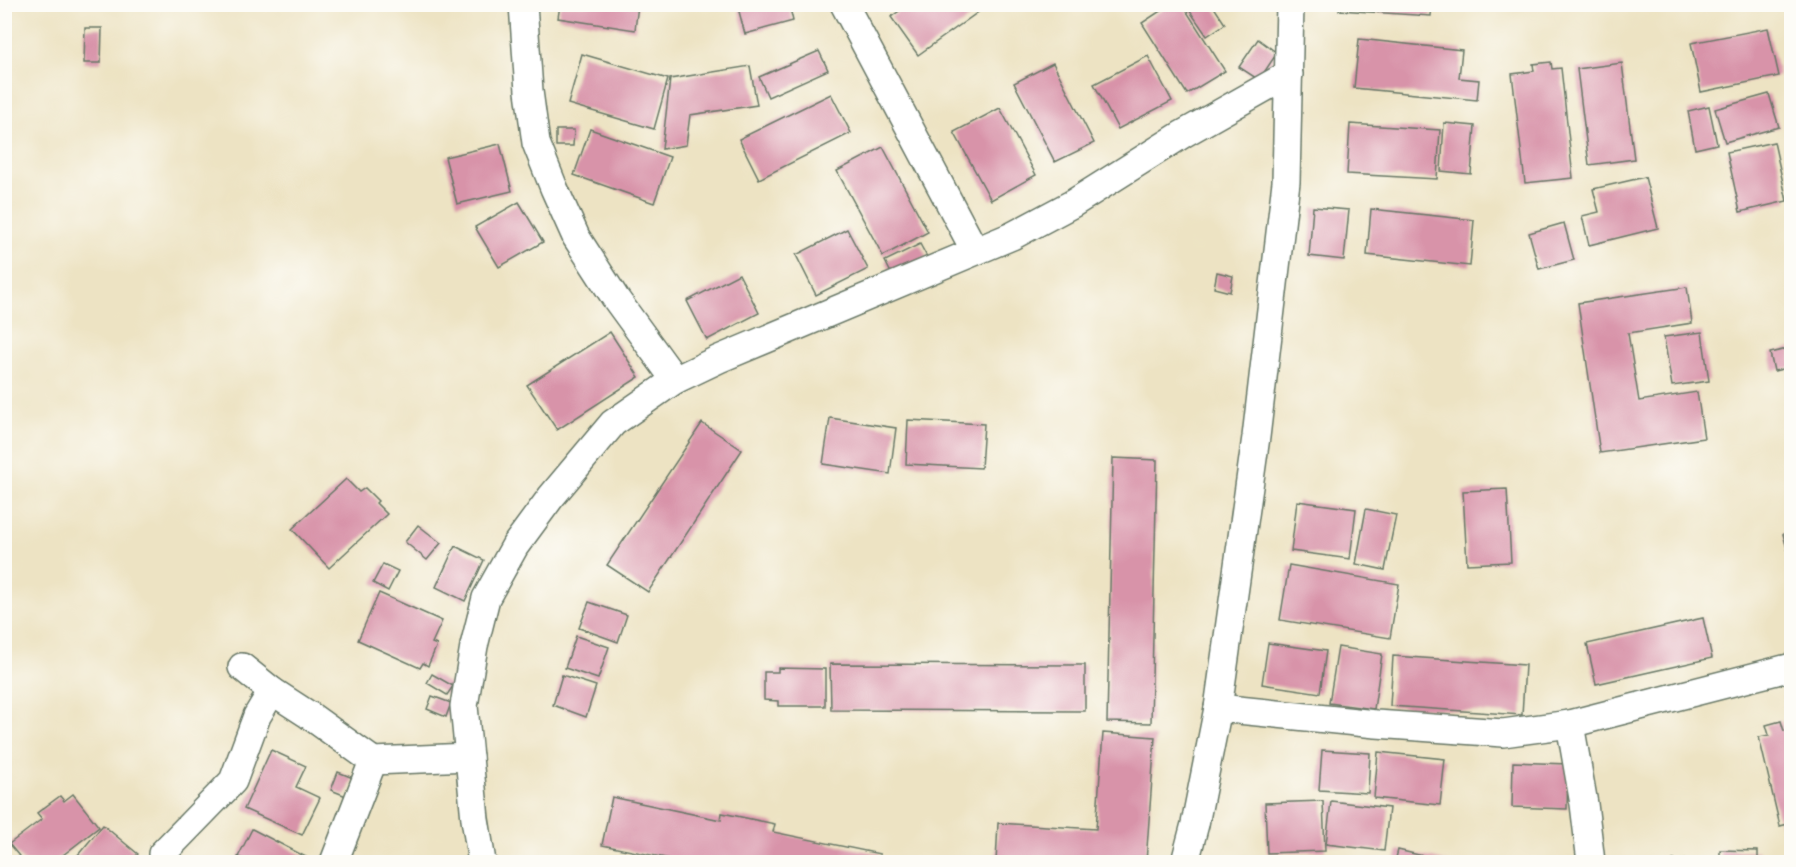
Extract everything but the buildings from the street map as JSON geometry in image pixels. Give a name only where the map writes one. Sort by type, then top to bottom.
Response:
[{"type":"street","points":[[523,4],[529,91],[536,143],[554,188],[576,237],[616,299],[675,380]]},
{"type":"street","points":[[844,4],[975,251]]},
{"type":"street","points":[[1185,862],[1195,824],[1218,708],[1256,437],[1286,182],[1290,4]]},
{"type":"street","points":[[482,862],[475,819],[464,706],[474,646],[486,598],[515,546],[551,497],[612,423],[675,380],[730,354],[1012,237],[1072,204],[1183,134],[1289,74]]},
{"type":"street","points":[[242,667],[272,691],[372,760],[469,757]]},
{"type":"street","points":[[1218,708],[1376,724],[1503,733],[1570,724],[1791,667]]},
{"type":"street","points":[[162,854],[233,781],[256,716],[272,691]]},
{"type":"street","points":[[1570,724],[1584,804],[1591,862]]},
{"type":"street","points":[[334,862],[372,760]]}]
